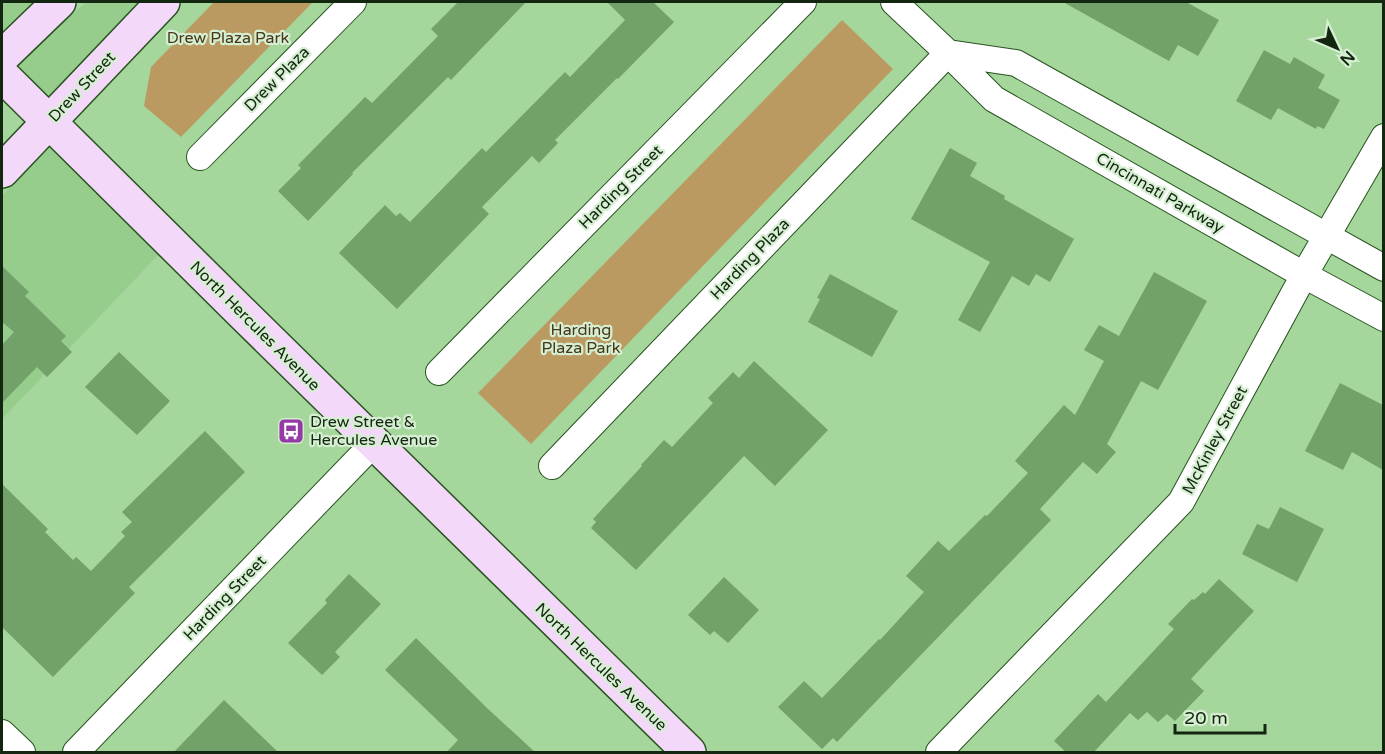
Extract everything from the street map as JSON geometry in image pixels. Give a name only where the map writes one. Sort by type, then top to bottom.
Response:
[{"type":"street","points":[[2,57],[59,2]]},
{"type":"street","name":"Drew Street","points":[[2,171],[163,2]]},
{"type":"street","name":"Drew Plaza","points":[[200,157],[353,2]]},
{"type":"street","name":"Harding Street","points":[[439,372],[804,2]]},
{"type":"street","name":"Cincinnati Parkway","points":[[894,2],[994,99],[1383,318]]},
{"type":"street","points":[[948,53],[1016,63],[1383,268]]},
{"type":"street","name":"Harding Plaza","points":[[552,466],[948,53]]},
{"type":"street","name":"North Hercules Avenue","points":[[2,75],[689,753]]},
{"type":"street","name":"McKinley Street","points":[[939,753],[1181,502],[1304,275],[1383,137]]},
{"type":"street","name":"Harding Street","points":[[76,753],[374,444]]},
{"type":"street","points":[[2,733],[22,753]]},
{"type":"shaded area","points":[[2,2],[35,2],[2,33]]},
{"type":"shaded area","points":[[86,2],[139,2],[47,99],[16,67]]},
{"type":"shaded area","points":[[51,146],[159,254],[2,419],[2,196]]},
{"type":"green space","name":"Drew Plaza Park","points":[[214,2],[313,2],[181,137],[144,106],[151,67]]},
{"type":"green space","name":"Harding Plaza Park","points":[[842,20],[893,69],[531,444],[478,393]]},
{"type":"building","points":[[458,2],[526,2],[451,80],[448,77],[352,173],[308,221],[278,191],[301,168],[298,165],[365,97],[372,103],[438,36],[431,29]]},
{"type":"building","points":[[607,2],[653,2],[674,22],[555,140],[558,143],[539,163],[532,156],[482,207],[489,214],[397,309],[339,253],[385,205],[396,216],[400,213],[410,222],[482,148],[486,152],[565,72],[570,77],[625,20]]},
{"type":"building","points":[[1063,2],[1186,2],[1219,20],[1198,56],[1178,45],[1169,61]]},
{"type":"building","points":[[1264,50],[1290,64],[1294,57],[1325,75],[1318,88],[1340,100],[1324,129],[1317,126],[1316,129],[1278,108],[1271,120],[1236,101]]},
{"type":"building","points":[[950,148],[977,163],[970,176],[1005,196],[1004,199],[1074,239],[1050,282],[1036,274],[1029,286],[1012,276],[980,332],[958,320],[990,262],[911,219]]},
{"type":"building","points":[[2,266],[29,292],[25,296],[66,336],[61,341],[72,352],[47,377],[37,367],[2,403],[2,345],[14,332],[2,322]]},
{"type":"building","points":[[1154,272],[1207,301],[1158,390],[1141,381],[1107,444],[1116,452],[1097,474],[1083,462],[1040,509],[1051,520],[837,742],[833,738],[822,749],[778,707],[804,681],[822,698],[924,592],[906,576],[938,541],[949,551],[1028,473],[1015,461],[1064,405],[1075,415],[1104,361],[1084,350],[1099,325],[1119,336]]},
{"type":"building","points":[[830,274],[898,311],[872,357],[808,322],[820,299],[817,298]]},
{"type":"building","points":[[119,352],[170,401],[137,435],[85,387]]},
{"type":"building","points":[[754,361],[828,430],[775,486],[744,456],[636,570],[591,528],[596,522],[593,519],[664,440],[672,447],[713,403],[708,398],[733,372],[739,378]]},
{"type":"building","points":[[1340,383],[1383,405],[1383,470],[1352,452],[1343,470],[1305,451]]},
{"type":"building","points":[[205,431],[245,472],[129,587],[135,593],[53,677],[2,627],[2,484],[48,529],[45,532],[73,560],[76,557],[91,571],[125,536],[121,532],[132,522],[122,512]]},
{"type":"building","points":[[1280,507],[1324,529],[1297,582],[1242,554],[1257,524],[1269,529]]},
{"type":"building","points":[[349,574],[381,604],[335,652],[340,657],[322,675],[288,643],[327,603],[325,600]]},
{"type":"building","points":[[724,577],[759,610],[728,643],[714,631],[710,635],[688,615]]},
{"type":"building","points":[[1219,579],[1254,611],[1191,679],[1204,691],[1175,721],[1167,714],[1158,722],[1147,712],[1138,720],[1130,713],[1093,753],[1067,753],[1054,741],[1098,694],[1106,702],[1174,629],[1168,624],[1192,599],[1194,600],[1203,592],[1205,594]]},
{"type":"building","points":[[416,638],[536,753],[446,753],[458,740],[385,670]]},
{"type":"building","points":[[224,700],[279,753],[173,753]]},
{"type":"place","name":"Drew Street & Hercules Avenue","points":[[291,431]]}]
